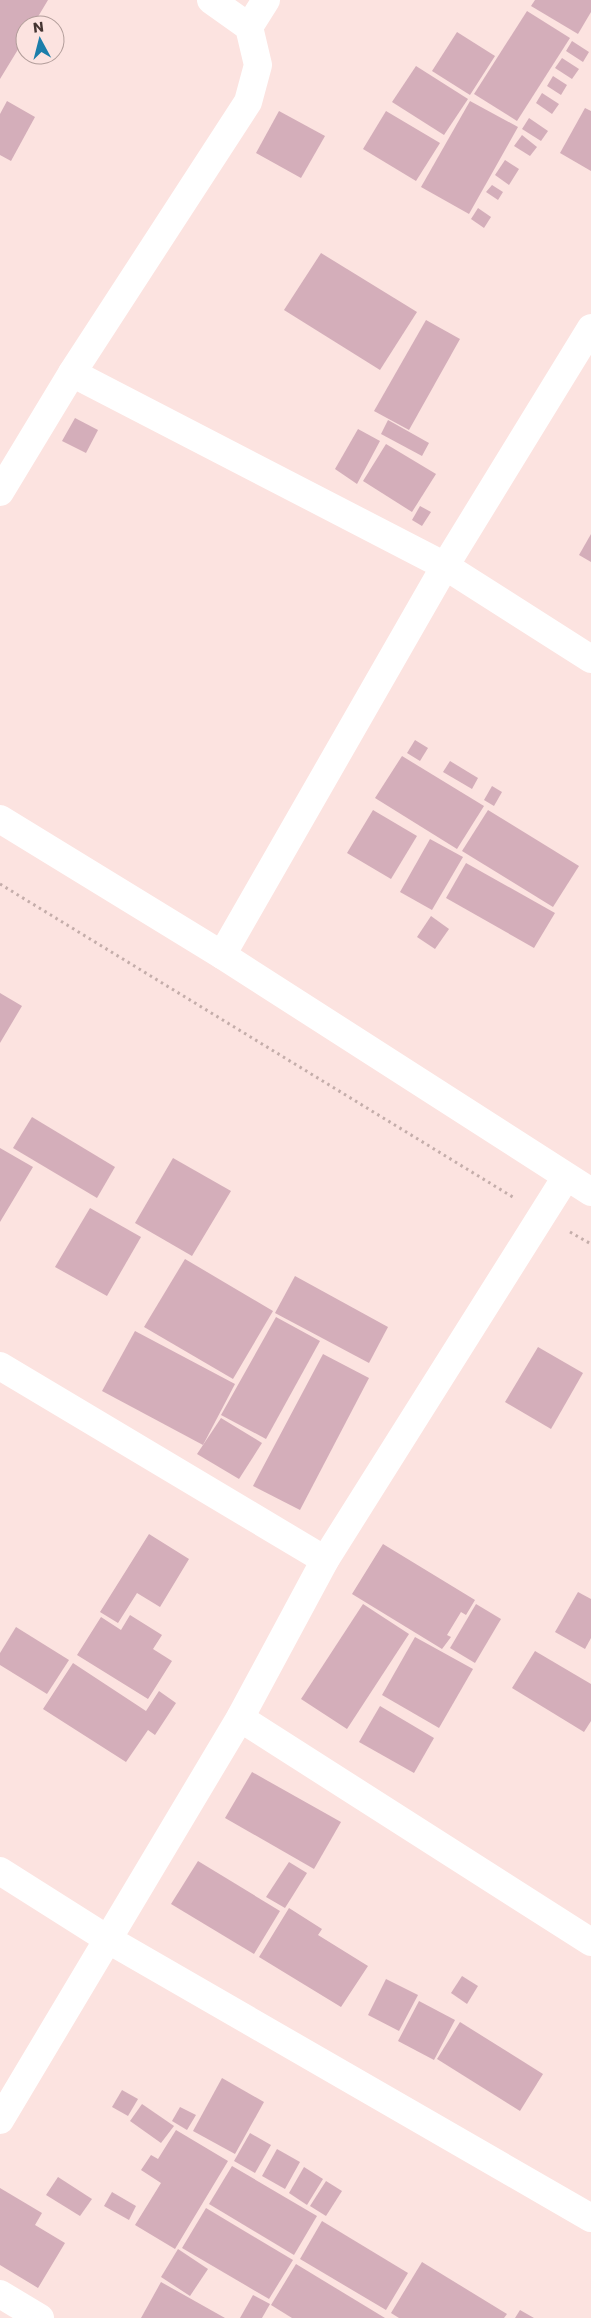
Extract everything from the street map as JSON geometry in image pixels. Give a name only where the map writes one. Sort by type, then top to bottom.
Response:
[{"type":"street","points":[[0,492],[72,373],[248,102],[258,65],[249,27],[211,0]]},
{"type":"street","points":[[249,27],[266,0]]},
{"type":"street","points":[[222,955],[445,566],[591,328]]},
{"type":"street","points":[[72,373],[445,566],[591,659]]},
{"type":"street","points":[[0,818],[222,955],[591,1192]]},
{"type":"street","points":[[0,2120],[240,1718],[325,1560],[566,1177]]},
{"type":"street","points":[[0,1366],[325,1560]]},
{"type":"street","points":[[240,1718],[591,1942]]},
{"type":"street","points":[[0,1871],[109,1940],[591,2218]]},
{"type":"street","points":[[0,2294],[40,2318]]},
{"type":"path","points":[[0,884],[591,1244]]},
{"type":"building","points":[[0,0],[48,0],[39,15],[15,15],[15,54],[0,79]]},
{"type":"building","points":[[535,0],[591,0],[591,12],[578,34],[531,6]]},
{"type":"building","points":[[527,11],[570,38],[517,121],[474,94]]},
{"type":"building","points":[[457,32],[495,56],[470,95],[432,71]]},
{"type":"building","points":[[572,41],[589,52],[583,62],[566,51]]},
{"type":"building","points":[[562,58],[579,69],[572,79],[555,68]]},
{"type":"building","points":[[416,66],[468,99],[444,135],[392,102]]},
{"type":"building","points":[[553,76],[567,85],[561,95],[547,86]]},
{"type":"building","points":[[542,93],[559,104],[552,114],[536,103]]},
{"type":"building","points":[[7,101],[35,117],[11,161],[0,155],[0,114]]},
{"type":"building","points":[[470,101],[518,127],[469,214],[421,187]]},
{"type":"building","points":[[585,108],[591,111],[591,171],[560,153]]},
{"type":"building","points":[[279,111],[325,136],[301,178],[256,153]]},
{"type":"building","points":[[386,111],[440,143],[416,181],[363,149]]},
{"type":"building","points":[[529,118],[548,131],[541,141],[522,129]]},
{"type":"building","points":[[522,135],[537,147],[530,156],[514,146]]},
{"type":"building","points":[[505,160],[519,169],[509,185],[495,175]]},
{"type":"building","points":[[492,185],[503,192],[498,200],[486,192]]},
{"type":"building","points":[[478,208],[491,217],[484,228],[471,219]]},
{"type":"building","points":[[321,253],[417,312],[380,370],[284,310]]},
{"type":"building","points":[[426,320],[460,339],[409,430],[374,411]]},
{"type":"building","points":[[75,418],[98,430],[86,453],[62,441]]},
{"type":"building","points":[[388,420],[429,443],[422,456],[381,434]]},
{"type":"building","points":[[358,429],[380,441],[357,484],[335,469]]},
{"type":"building","points":[[386,444],[436,474],[412,512],[363,481]]},
{"type":"building","points":[[420,506],[431,512],[422,526],[412,520]]},
{"type":"building","points":[[591,534],[591,562],[579,555]]},
{"type":"building","points":[[415,740],[428,748],[420,761],[407,753]]},
{"type":"building","points":[[402,756],[484,806],[457,849],[375,798]]},
{"type":"building","points":[[450,761],[478,778],[472,789],[443,772]]},
{"type":"building","points":[[492,786],[502,792],[494,806],[484,800]]},
{"type":"building","points":[[373,810],[417,836],[391,879],[347,853]]},
{"type":"building","points":[[488,810],[579,866],[553,907],[462,851]]},
{"type":"building","points":[[430,839],[463,857],[432,910],[400,892]]},
{"type":"building","points":[[466,863],[555,913],[534,948],[446,898]]},
{"type":"building","points":[[431,916],[449,929],[435,949],[417,937]]},
{"type":"building","points":[[0,993],[22,1006],[0,1043]]},
{"type":"building","points":[[32,1117],[115,1167],[97,1198],[13,1148]]},
{"type":"building","points":[[0,1148],[33,1167],[0,1222]]},
{"type":"building","points":[[173,1158],[231,1191],[192,1256],[135,1223]]},
{"type":"building","points":[[90,1208],[141,1237],[107,1296],[55,1267]]},
{"type":"building","points":[[185,1259],[273,1311],[233,1379],[144,1327]]},
{"type":"building","points":[[295,1276],[388,1327],[369,1363],[275,1313]]},
{"type":"building","points":[[276,1317],[320,1341],[266,1439],[221,1415]]},
{"type":"building","points":[[135,1331],[235,1384],[203,1445],[102,1391]]},
{"type":"building","points":[[538,1347],[583,1373],[551,1429],[505,1402]]},
{"type":"building","points":[[323,1354],[369,1378],[300,1510],[253,1486]]},
{"type":"building","points":[[221,1418],[262,1443],[239,1479],[197,1454]]},
{"type":"building","points":[[149,1534],[189,1559],[160,1607],[137,1593],[118,1623],[100,1612]]},
{"type":"building","points":[[383,1544],[475,1600],[466,1615],[461,1612],[447,1635],[451,1637],[442,1649],[352,1594]]},
{"type":"building","points":[[578,1592],[591,1599],[591,1638],[585,1649],[555,1632]]},
{"type":"building","points":[[363,1604],[409,1634],[347,1729],[301,1699]]},
{"type":"building","points":[[476,1604],[501,1619],[475,1663],[450,1648]]},
{"type":"building","points":[[130,1615],[162,1635],[153,1649],[172,1661],[148,1699],[77,1655],[101,1617],[121,1630]]},
{"type":"building","points":[[16,1627],[69,1660],[47,1694],[0,1665],[0,1653]]},
{"type":"building","points":[[415,1637],[473,1669],[439,1728],[382,1695]]},
{"type":"building","points":[[535,1651],[591,1684],[591,1721],[584,1732],[512,1688]]},
{"type":"building","points":[[73,1663],[146,1711],[159,1691],[176,1703],[155,1735],[148,1730],[126,1762],[43,1709]]},
{"type":"building","points":[[380,1706],[434,1738],[414,1773],[359,1742]]},
{"type":"building","points":[[252,1772],[341,1822],[314,1869],[225,1818]]},
{"type":"building","points":[[198,1861],[280,1911],[254,1954],[171,1904]]},
{"type":"building","points":[[289,1862],[307,1873],[285,1908],[266,1897]]},
{"type":"building","points":[[289,1908],[322,1929],[318,1935],[368,1966],[341,2007],[259,1957]]},
{"type":"building","points":[[462,1976],[478,1986],[467,2004],[451,1993]]},
{"type":"building","points":[[386,1979],[418,1995],[399,2031],[368,2015]]},
{"type":"building","points":[[419,2001],[455,2020],[434,2060],[398,2041]]},
{"type":"building","points":[[460,2022],[543,2074],[520,2111],[437,2059]]},
{"type":"building","points":[[222,2078],[264,2102],[235,2154],[193,2131]]},
{"type":"building","points":[[122,2090],[138,2099],[128,2116],[112,2107]]},
{"type":"building","points":[[142,2104],[174,2126],[161,2143],[130,2121]]},
{"type":"building","points":[[180,2107],[196,2115],[187,2130],[172,2121]]},
{"type":"building","points":[[176,2130],[228,2161],[175,2249],[135,2225],[161,2183],[141,2170],[151,2155],[158,2159]]},
{"type":"building","points":[[250,2133],[271,2145],[255,2173],[234,2161]]},
{"type":"building","points":[[277,2149],[300,2162],[285,2189],[262,2176]]},
{"type":"building","points":[[232,2166],[317,2216],[294,2255],[209,2204]]},
{"type":"building","points":[[304,2167],[323,2179],[307,2205],[289,2193]]},
{"type":"building","points":[[58,2177],[92,2199],[80,2216],[46,2195]]},
{"type":"building","points":[[326,2181],[342,2191],[326,2216],[310,2206]]},
{"type":"building","points":[[0,2188],[42,2213],[35,2225],[65,2243],[38,2288],[0,2265]]},
{"type":"building","points":[[112,2192],[136,2206],[129,2220],[104,2206]]},
{"type":"building","points":[[206,2208],[293,2260],[269,2299],[182,2248]]},
{"type":"building","points":[[322,2221],[408,2273],[386,2310],[300,2259]]},
{"type":"building","points":[[178,2249],[208,2269],[190,2296],[161,2277]]},
{"type":"building","points":[[422,2262],[507,2314],[504,2318],[399,2318],[391,2313]]},
{"type":"building","points":[[296,2264],[385,2318],[292,2318],[271,2305]]},
{"type":"building","points":[[161,2282],[225,2318],[141,2318]]},
{"type":"building","points":[[253,2295],[270,2304],[262,2318],[240,2318]]},
{"type":"building","points":[[520,2310],[534,2318],[515,2318]]}]
